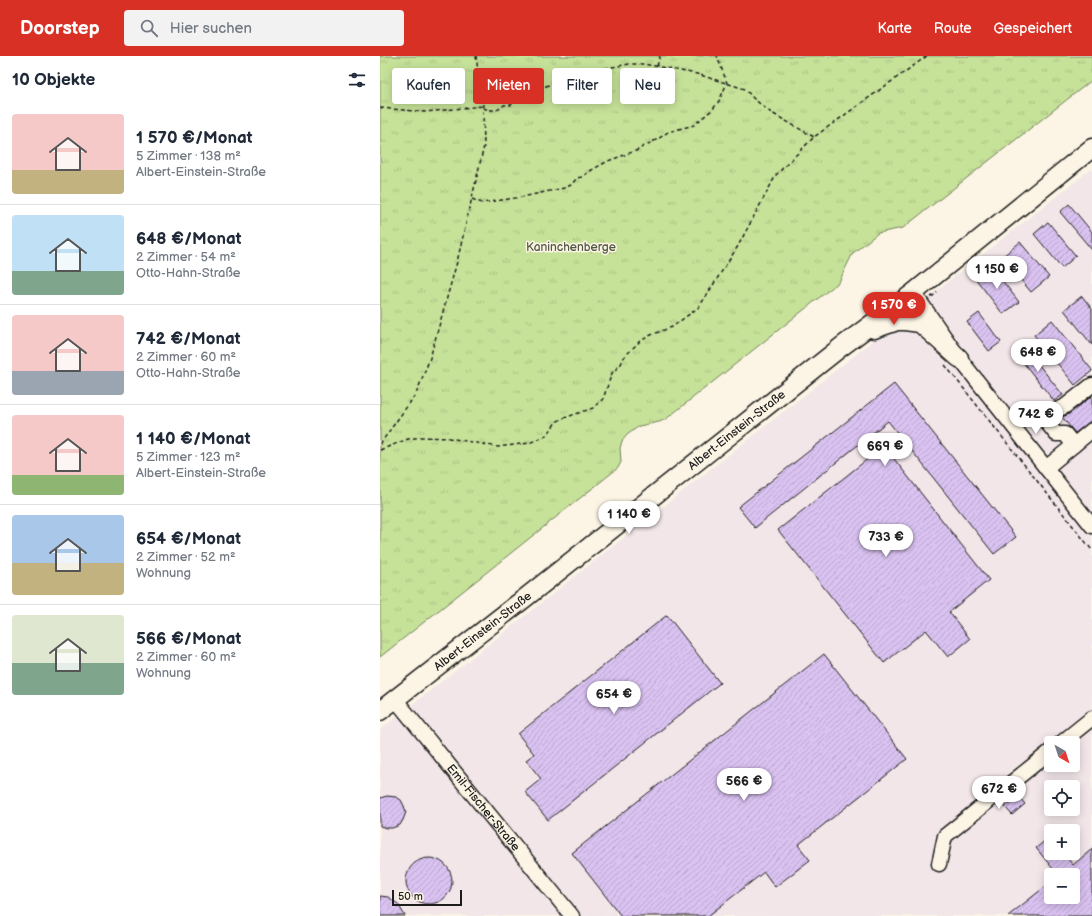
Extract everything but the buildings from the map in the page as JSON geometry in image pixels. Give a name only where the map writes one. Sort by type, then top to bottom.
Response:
[{"type":"main road","name":"Albert-Einstein-Straße","points":[[380,711],[858,334],[912,294],[1092,148]]},
{"type":"main road","points":[[1034,196],[1092,156]]},
{"type":"main road","points":[[858,334],[897,321],[920,323],[957,364]]},
{"type":"street","points":[[927,282],[928,306],[963,353],[957,364]]},
{"type":"street","points":[[912,294],[920,303],[957,364],[1046,468],[1092,526]]},
{"type":"street","points":[[1074,445],[1065,434],[1056,434],[1048,424],[1047,418],[1054,411],[1064,407],[1092,385]]},
{"type":"street","points":[[1046,468],[1092,430]]},
{"type":"street","name":"Emil-Fischer-Straße","points":[[395,699],[572,916]]},
{"type":"street","points":[[1070,736],[1092,718]]},
{"type":"street","points":[[940,864],[945,836],[1044,757]]},
{"type":"path","points":[[380,444],[416,394],[430,358],[457,262],[484,146],[483,107],[476,56]]},
{"type":"path","points":[[657,66],[660,56]]},
{"type":"path","points":[[472,199],[482,203],[522,197],[564,188],[571,185],[577,178],[582,177],[608,161],[638,150],[668,132],[694,124],[719,101],[726,83],[717,56]]},
{"type":"path","points":[[380,450],[408,439],[422,437],[449,438],[498,447],[529,443],[544,437],[556,422],[593,408],[603,399],[612,373],[621,364],[624,357],[639,342],[651,335],[672,327],[699,307],[738,246],[776,175],[814,137],[927,56]]},
{"type":"path","points":[[380,108],[425,112],[483,107],[491,111],[499,110],[504,105],[511,105],[517,98],[524,94],[533,92],[538,88],[551,84],[564,83],[583,74],[600,69],[630,64],[644,64],[697,74],[745,89],[753,98],[770,112],[814,137]]},
{"type":"path","points":[[957,364],[1092,550]]},
{"type":"shaded area","points":[[1092,168],[1092,916],[380,916],[380,730]]},
{"type":"green space","name":"Kaninchenberge","points":[[380,56],[1092,56],[1092,80],[903,228],[878,233],[853,253],[839,282],[666,419],[639,426],[627,435],[622,441],[620,448],[621,462],[618,468],[380,657]]}]
